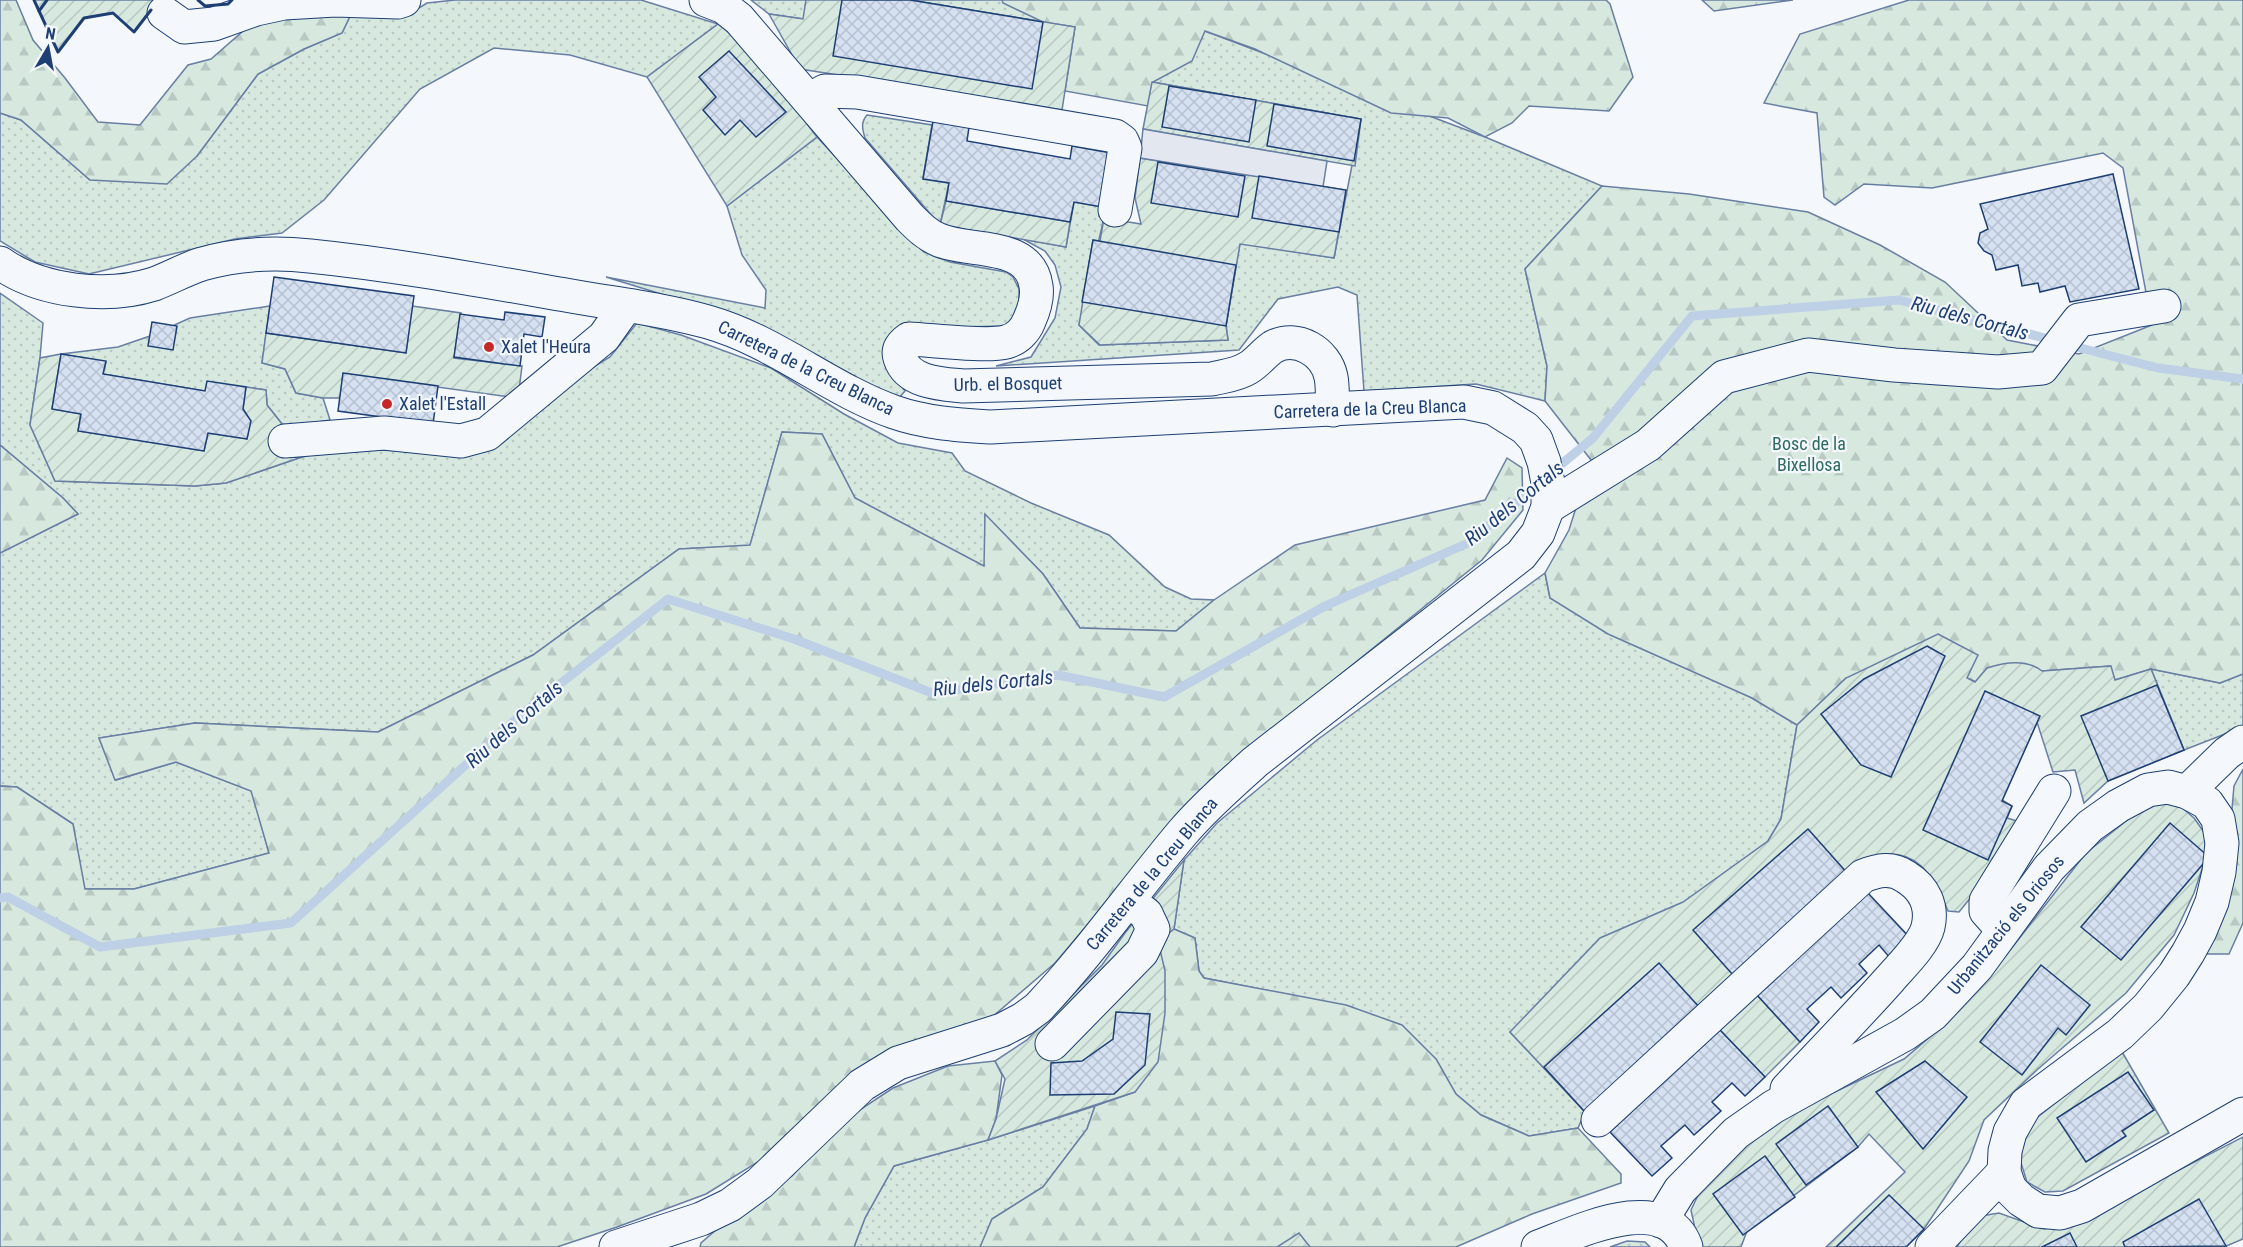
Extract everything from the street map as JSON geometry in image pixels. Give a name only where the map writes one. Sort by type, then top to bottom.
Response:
[{"type":"street","points":[[164,12],[183,27],[214,24],[256,9],[284,3],[335,0],[398,2],[404,0]]},
{"type":"street","name":"Urb. el Bosquet","points":[[715,4],[739,20],[924,232],[941,241],[1007,253],[1023,261],[1034,275],[1036,303],[1026,328],[1021,334],[1005,343],[909,339],[902,344],[898,355],[903,367],[936,384],[963,386],[1212,379],[1236,374],[1249,368],[1278,345],[1298,344],[1309,347],[1323,359],[1331,376],[1333,410]]},
{"type":"street","points":[[809,100],[825,91],[857,92],[1115,136],[1122,141],[1125,148],[1115,210]]},
{"type":"street","name":"Carretera de la Creu Blanca","points":[[0,263],[12,272],[59,288],[106,292],[152,284],[202,264],[250,254],[307,255],[438,272],[711,322],[757,342],[876,405],[895,413],[943,424],[991,427],[1464,402],[1493,408],[1525,428],[1536,440],[1548,483],[1548,507],[1538,533],[1521,555],[1255,762],[1223,791],[1185,831],[1050,995],[1023,1019],[1002,1030],[898,1063],[862,1085],[760,1183],[730,1205],[666,1239],[616,1247]]},
{"type":"street","points":[[285,441],[384,433],[461,441],[487,434],[604,338],[626,306]]},
{"type":"street","points":[[1548,507],[1648,445],[1724,376],[1808,355],[1894,365],[1998,372],[2042,368],[2079,320],[2164,306]]},
{"type":"street","points":[[2187,792],[2243,742]]},
{"type":"street","name":"Urbanització els Oriosos","points":[[1661,1221],[1680,1190],[1736,1133],[1773,1107],[1905,1034],[1933,1014],[1977,967],[2049,868],[2090,826],[2118,806],[2148,790],[2168,787],[2187,792],[2207,803],[2218,819],[2222,843],[2220,872],[2212,902],[2200,931],[2174,975],[2148,1007],[2120,1034],[2026,1104],[2010,1131],[2005,1151],[2004,1172]]},
{"type":"street","points":[[2003,930],[1986,911],[1986,901],[2054,791]]},
{"type":"street","points":[[1598,1120],[1863,876],[1877,870],[1894,871],[1907,877],[1923,891],[1930,909],[1928,929],[1911,955],[1786,1089],[1773,1107]]},
{"type":"street","points":[[1052,1044],[1142,952],[1153,929],[1146,914],[1129,901]]},
{"type":"street","points":[[1932,1247],[2004,1172],[2010,1189],[2021,1200],[2038,1211],[2060,1213],[2082,1206],[2243,1114]]},
{"type":"street","points":[[1538,1247],[1622,1218],[1647,1217],[1661,1221],[1673,1229],[1686,1247]]},
{"type":"green space","points":[[0,0],[16,0],[33,40],[98,122],[140,125],[188,65],[211,59],[250,25],[323,12],[352,12],[342,33],[304,49],[258,74],[197,156],[167,184],[90,180],[21,120],[0,113]]},
{"type":"green space","points":[[34,0],[158,0],[134,32],[113,13],[84,18],[58,52]]},
{"type":"green space","points":[[455,0],[641,0],[718,24],[647,77],[570,55],[494,48],[420,89],[324,200],[282,233],[235,239],[89,274],[35,262],[0,241],[0,113],[21,120],[90,180],[197,156],[258,74],[304,49],[342,33],[352,12],[411,13],[427,3]]},
{"type":"green space","points":[[751,0],[806,0],[804,19],[769,14]]},
{"type":"green space","points":[[806,0],[910,0],[1075,27],[1062,110],[800,69],[769,14],[803,19]]},
{"type":"green space","points":[[909,0],[1017,0],[1205,31],[1485,137],[1602,186],[1525,269],[1547,366],[1545,401],[1476,384],[1364,391],[1357,295],[1338,287],[1278,299],[1239,350],[996,366],[1031,357],[1055,318],[1061,287],[1055,265],[1045,251],[1023,239],[1066,247],[1074,202],[1102,207],[1099,216],[1104,218],[1079,325],[1099,345],[1228,340],[1226,326],[1240,243],[1334,258],[1361,119],[1153,82],[1148,106],[1075,27]]},
{"type":"green space","points":[[1002,0],[1606,0],[1610,4],[1633,77],[1609,111],[1529,106],[1512,123],[1485,137],[1448,118],[1391,113],[1255,49],[1205,31],[1192,61],[1153,82],[1148,106],[1065,91],[1075,27],[1043,22],[1003,3]]},
{"type":"green space","points":[[1702,0],[1793,0],[1714,11]]},
{"type":"green space","name":"Bosc de la Bixellosa","points":[[1909,0],[2243,0],[2243,674],[2220,683],[2151,669],[2115,680],[2110,666],[2042,671],[1976,682],[1967,678],[1846,678],[1797,725],[1752,698],[1608,634],[1550,598],[1545,573],[1569,530],[1591,460],[1545,401],[1547,366],[1525,269],[1602,186],[1689,194],[1808,212],[1880,245],[1945,282],[2007,340],[2079,354],[2152,325],[2123,168],[2103,153],[1932,188],[1864,184],[1835,205],[1824,197],[1817,113],[1764,103],[1800,34]]},
{"type":"green space","points":[[718,24],[759,63],[817,137],[727,206],[647,77]]},
{"type":"green space","points":[[1152,82],[1361,119],[1355,166],[1143,129]]},
{"type":"green space","points":[[867,115],[932,125],[923,178],[949,183],[940,225],[865,138],[863,125]]},
{"type":"green space","points":[[817,137],[924,252],[950,262],[1006,272],[1013,277],[1019,289],[1019,308],[1012,320],[1004,326],[961,327],[885,365],[905,391],[898,399],[687,302],[606,277],[765,308],[766,290],[742,255],[727,206]]},
{"type":"green space","points":[[1140,158],[1346,190],[1334,258],[1240,244],[1226,326],[1228,340],[1100,345],[1079,325],[1093,240],[1100,241],[1104,218],[1141,224],[1135,198]]},
{"type":"green space","points":[[946,201],[1070,222],[1066,247],[940,225]]},
{"type":"green space","points":[[0,293],[43,323],[30,425],[55,481],[195,486],[226,483],[332,449],[454,452],[610,357],[637,323],[681,335],[771,368],[844,414],[898,443],[952,453],[965,471],[1031,503],[1109,535],[1165,587],[1191,599],[1214,600],[1176,631],[1080,628],[1043,574],[985,515],[985,567],[855,498],[822,434],[782,432],[750,546],[679,549],[533,655],[378,732],[195,723],[99,738],[116,780],[176,762],[252,791],[269,853],[134,889],[84,889],[73,824],[17,787],[0,786],[0,553],[78,514],[63,498],[0,445]]},
{"type":"green space","points":[[270,306],[262,363],[285,369],[296,393],[323,398],[330,420],[294,426],[282,424],[267,405],[266,390],[246,387],[205,391],[103,374],[106,362],[61,354],[118,347],[190,318]]},
{"type":"green space","points":[[412,306],[461,313],[454,358],[522,366],[518,398],[343,374],[340,398],[323,398],[296,393],[285,369],[262,363],[266,333],[406,353]]},
{"type":"green space","points":[[61,354],[52,409],[81,414],[78,431],[204,451],[208,433],[247,439],[250,421],[243,409],[246,387],[266,390],[267,405],[282,424],[275,453],[299,458],[226,483],[195,486],[55,481],[30,425],[40,358]]},
{"type":"green space","points":[[782,432],[822,434],[855,498],[984,566],[985,514],[1043,574],[1080,628],[1176,631],[1214,600],[1295,545],[1485,500],[1507,458],[1522,468],[1523,510],[1482,560],[1210,780],[1055,963],[991,1018],[706,1194],[557,1247],[0,1247],[0,786],[17,787],[73,824],[85,889],[134,889],[269,853],[251,791],[176,762],[115,780],[99,738],[195,723],[378,732],[533,655],[679,549],[750,545]]},
{"type":"green space","points":[[0,445],[63,498],[78,514],[0,553]]},
{"type":"green space","points":[[1545,573],[1550,598],[1752,698],[1797,725],[1781,819],[1768,841],[1510,1032],[1585,1112],[1578,1128],[1529,1136],[1481,1115],[1456,1094],[1436,1059],[1352,1007],[1204,978],[1199,971],[1195,938],[1174,929],[1184,860],[1217,823],[1317,740]]},
{"type":"green space","points":[[1938,634],[1978,655],[1967,678],[1975,682],[1987,668],[2008,663],[2023,663],[2042,671],[2111,666],[2115,680],[2151,669],[2184,750],[2108,781],[2084,803],[2075,770],[2053,772],[2037,722],[2002,800],[2012,806],[2007,818],[2017,821],[1989,875],[1959,912],[1948,911],[1929,875],[1911,859],[1886,854],[1870,857],[1585,1112],[1510,1032],[1600,938],[1683,902],[1768,841],[1781,819],[1797,725],[1846,678]]},
{"type":"green space","points":[[2151,669],[2220,683],[2243,674],[2243,727],[2184,750]]},
{"type":"green space","points":[[2243,769],[2243,923],[2229,954],[2206,954],[2231,820],[2234,786]]},
{"type":"green space","points":[[2160,803],[2180,806],[2194,818],[2206,835],[2204,863],[2194,893],[2174,935],[2126,993],[2038,1069],[1984,1120],[1969,1161],[1924,1229],[1906,1247],[1826,1247],[1905,1172],[1869,1134],[1858,1147],[1747,1231],[1741,1247],[1699,1247],[1691,1210],[1700,1191],[1739,1149],[1780,1118],[1904,1059],[1945,1024],[2007,954],[2086,853],[2135,814]]},
{"type":"green space","points":[[1184,860],[1174,929],[1158,941],[1165,971],[1165,1013],[1158,1062],[1135,1092],[988,1140],[996,1119],[1005,1079],[995,1061],[1027,1040],[1102,965]]},
{"type":"green space","points":[[1174,929],[1195,938],[1199,971],[1204,978],[1346,1005],[1402,1025],[1436,1059],[1456,1094],[1481,1115],[1529,1136],[1578,1128],[1621,1174],[1621,1183],[1532,1214],[1456,1247],[1310,1247],[1303,1239],[1285,1247],[980,1247],[992,1219],[1043,1187],[1087,1129],[1095,1106],[1135,1092],[1158,940]]},
{"type":"green space","points":[[1757,995],[1800,1042],[1765,1077],[1720,1030]]},
{"type":"green space","points":[[2121,1050],[2169,1133],[2063,1191],[2045,1192],[2027,1182],[2021,1163],[2022,1145],[2029,1124]]},
{"type":"green space","points":[[995,1061],[1002,1075],[996,1119],[988,1140],[894,1166],[865,1218],[854,1247],[700,1247],[701,1243],[716,1230],[792,1176],[846,1119],[893,1088],[948,1066]]},
{"type":"green space","points":[[1095,1106],[1087,1129],[1043,1187],[992,1219],[981,1247],[854,1247],[865,1218],[894,1166],[988,1140]]},
{"type":"green space","points":[[2243,1137],[2243,1239],[2224,1247],[1957,1247],[1972,1221],[1981,1216],[1999,1213],[2044,1229],[2076,1223]]},
{"type":"green space","points":[[1299,1233],[1310,1247],[1277,1247]]},
{"type":"green space","points":[[1627,1241],[1645,1242],[1650,1247],[1610,1247]]},
{"type":"shaded area","points":[[1143,129],[1327,161],[1323,187],[1140,158]]},
{"type":"building","points":[[842,0],[910,0],[1043,22],[1032,89],[833,56]]},
{"type":"building","points":[[729,51],[786,112],[756,137],[740,120],[725,135],[703,110],[716,97],[699,77]]},
{"type":"building","points":[[1169,86],[1256,100],[1249,142],[1162,127]]},
{"type":"building","points":[[1274,104],[1361,119],[1354,161],[1267,146]]},
{"type":"building","points":[[933,121],[969,127],[967,141],[1070,159],[1072,146],[1111,153],[1102,207],[1074,202],[1070,222],[946,201],[949,183],[923,179]]},
{"type":"building","points":[[1158,162],[1245,176],[1238,217],[1151,203]]},
{"type":"building","points":[[2113,174],[2139,289],[2070,302],[2065,286],[2040,292],[2038,283],[2022,286],[2018,265],[1996,270],[1992,255],[1984,251],[1978,243],[1980,233],[1988,229],[1980,204]]},
{"type":"building","points":[[1259,176],[1346,190],[1339,232],[1252,218]]},
{"type":"building","points":[[1093,240],[1236,265],[1226,326],[1082,302]]},
{"type":"building","points":[[274,277],[414,296],[406,353],[266,333]]},
{"type":"building","name":"Xalet l'Heura","points":[[505,312],[545,317],[542,337],[524,334],[520,366],[454,357],[460,314],[504,320]]},
{"type":"building","points":[[152,322],[177,326],[173,350],[148,346]]},
{"type":"building","points":[[61,354],[106,361],[103,374],[205,391],[207,381],[246,387],[243,409],[251,421],[247,439],[208,433],[204,451],[78,431],[81,414],[52,409]]},
{"type":"building","name":"Xalet l'Estall","points":[[343,373],[438,386],[433,424],[338,411]]},
{"type":"building","points":[[1927,646],[1945,656],[1891,777],[1861,765],[1821,714],[1864,679]]},
{"type":"building","points":[[2157,685],[2184,750],[2108,781],[2081,716]]},
{"type":"building","points":[[1985,691],[2040,716],[2002,801],[2012,806],[1988,860],[1923,830]]},
{"type":"building","points":[[2170,823],[2209,857],[2121,960],[2081,927]]},
{"type":"building","points":[[1808,829],[1848,874],[1733,975],[1693,930]]},
{"type":"building","points":[[1867,892],[1912,940],[1891,959],[1879,945],[1859,964],[1867,973],[1841,998],[1831,987],[1807,1009],[1819,1022],[1800,1042],[1757,995]]},
{"type":"building","points":[[1659,963],[1700,1008],[1585,1112],[1544,1067]]},
{"type":"building","points":[[2041,965],[2090,1005],[2066,1035],[2058,1028],[2022,1075],[1980,1042]]},
{"type":"building","points":[[1116,1012],[1150,1014],[1145,1065],[1114,1094],[1050,1095],[1051,1063],[1082,1061],[1113,1039]]},
{"type":"building","points":[[1720,1030],[1765,1077],[1745,1096],[1732,1083],[1712,1102],[1721,1111],[1694,1135],[1685,1125],[1661,1146],[1672,1158],[1652,1176],[1610,1132]]},
{"type":"building","points":[[1925,1061],[1967,1097],[1923,1149],[1876,1092]]},
{"type":"building","points":[[2128,1072],[2154,1110],[2122,1131],[2126,1136],[2086,1162],[2057,1118]]},
{"type":"building","points":[[1828,1106],[1858,1147],[1806,1185],[1776,1144]]},
{"type":"building","points":[[1765,1156],[1795,1197],[1743,1235],[1713,1194]]},
{"type":"building","points":[[1889,1195],[1924,1229],[1906,1247],[1836,1247]]},
{"type":"building","points":[[2199,1199],[2226,1246],[2125,1247],[2123,1242]]},
{"type":"building","points":[[2070,1233],[2077,1247],[2042,1247]]},
{"type":"waterway","name":"Riu dels Cortals","points":[[1552,472],[1593,438],[1692,316],[1899,300],[2056,341]]},
{"type":"waterway","name":"Riu dels Cortals","points":[[2069,345],[2158,368],[2243,379]]},
{"type":"waterway","name":"Riu dels Cortals","points":[[0,898],[8,897],[100,947],[291,923],[523,713],[668,599],[794,639],[932,693],[1058,675],[1164,697],[1325,606],[1468,543],[1539,483]]},
{"type":"wall","points":[[34,0],[58,52],[84,18],[113,13],[134,32],[151,10]]},
{"type":"wall","points":[[39,11],[47,0]]},
{"type":"wall","points":[[198,0],[205,6],[228,4],[232,0]]},
{"type":"place","name":"Xalet l'Heura","points":[[489,347]]},
{"type":"place","name":"Xalet l'Estall","points":[[387,404]]}]
